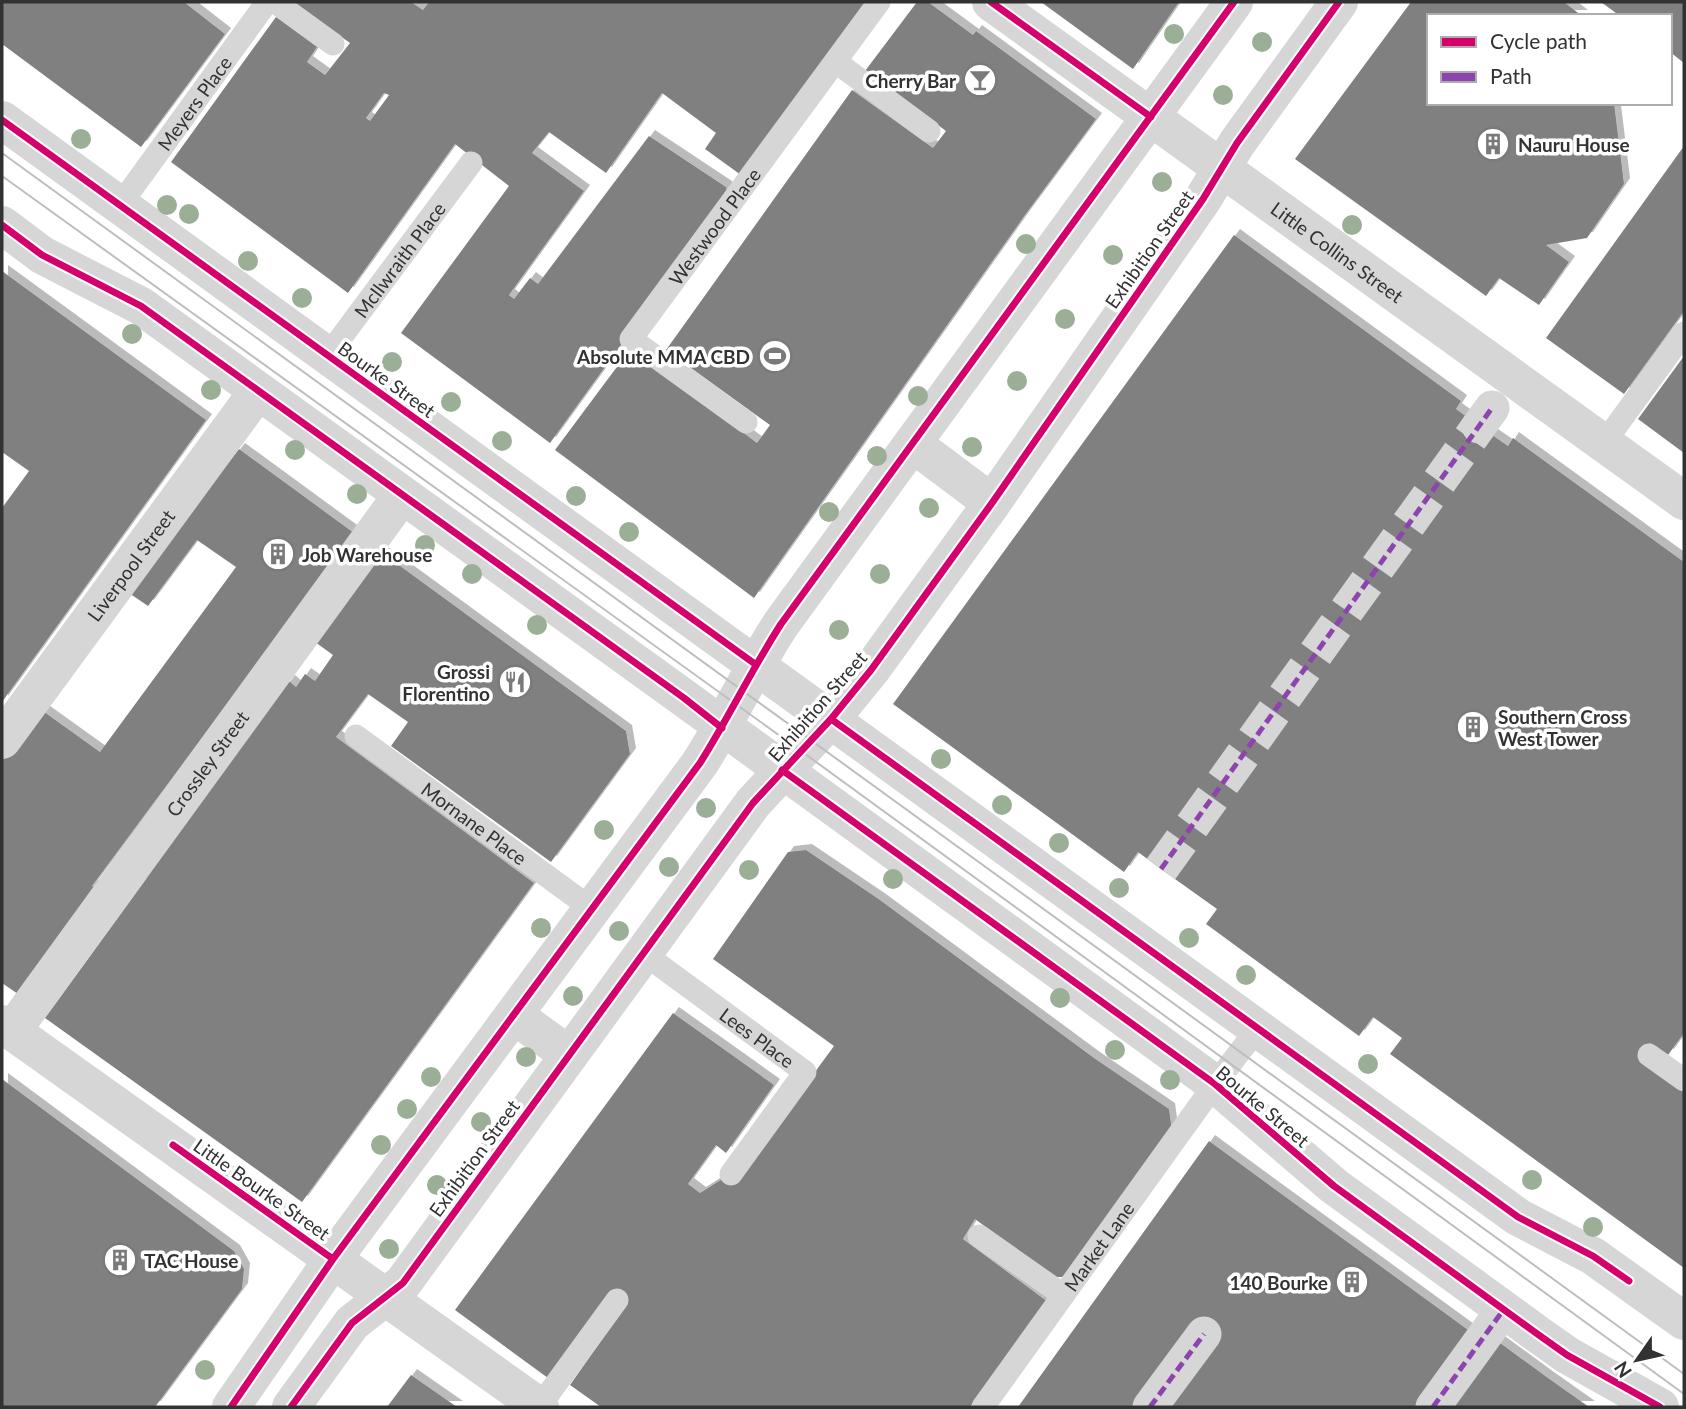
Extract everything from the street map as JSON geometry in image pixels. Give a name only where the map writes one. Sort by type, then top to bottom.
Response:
[{"type":"street","name":"Little Collins Street","points":[[991,2],[1684,501]]},
{"type":"street","points":[[231,1407],[333,1259],[700,763],[722,728],[755,664],[781,624],[1234,2]]},
{"type":"street","name":"Exhibition Street","points":[[291,1407],[352,1323],[402,1283],[753,803],[831,719],[872,670],[992,503],[1339,2]]},
{"type":"street","name":"Bourke Street","points":[[2,120],[1518,1217],[1593,1255],[1684,1321]]},
{"type":"street","name":"Bourke Street","points":[[2,225],[42,255],[141,306],[1215,1084],[1334,1186],[1567,1355],[1660,1407]]},
{"type":"street","name":"Liverpool Street","points":[[2,740],[258,391]]},
{"type":"street","points":[[914,444],[992,503]]},
{"type":"street","name":"Crossley Street","points":[[7,1028],[402,495]]},
{"type":"street","points":[[514,1015],[569,1055]]},
{"type":"street","name":"Little Bourke Street","points":[[7,1028],[540,1407]]},
{"type":"street","points":[[1433,1407],[1504,1309]]},
{"type":"street","points":[[1150,1407],[1204,1334]]},
{"type":"lane","name":"Meyers Place","points":[[120,205],[267,2]]},
{"type":"lane","points":[[275,2],[333,44]]},
{"type":"lane","name":"Westwood Place","points":[[746,422],[631,339],[879,2]]},
{"type":"lane","points":[[835,62],[929,131]]},
{"type":"lane","name":"McIlwraith Place","points":[[328,355],[471,163]]},
{"type":"lane","points":[[1604,443],[1684,333]]},
{"type":"lane","name":"Mornane Place","points":[[356,736],[592,909]]},
{"type":"lane","name":"Lees Place","points":[[643,953],[808,1074],[731,1174]]},
{"type":"lane","name":"Market Lane","points":[[983,1407],[1258,1028]]},
{"type":"lane","points":[[1649,1055],[1681,1072]]},
{"type":"lane","points":[[979,1236],[1063,1296]]},
{"type":"lane","points":[[540,1407],[617,1300]]},
{"type":"building","points":[[2,2],[184,2],[225,34],[141,147],[2,44]]},
{"type":"building","points":[[292,2],[411,2],[423,10],[429,2],[866,2],[741,175],[705,149],[716,133],[662,93],[606,173],[549,132],[532,153],[584,191],[509,295],[514,299],[530,278],[538,284],[649,136],[726,187],[728,197],[550,443],[401,333],[509,186],[455,144],[348,293],[171,162],[276,17],[317,47],[307,62],[325,75],[350,43]],"holes":[[[384,93],[389,95],[370,121],[366,118]]]},
{"type":"building","points":[[917,2],[928,2],[973,35],[976,31],[1096,119],[754,598],[555,450],[631,348],[757,443],[770,425],[666,350],[852,90],[933,148],[946,131],[865,71]]},
{"type":"building","points":[[1041,2],[1179,2],[1133,69]]},
{"type":"building","name":"Nauru House","points":[[1411,2],[1564,2],[1579,14],[1427,14],[1427,105],[1614,105],[1624,184],[1587,238],[1546,245],[1569,262],[1539,305],[1499,278],[1486,296],[1295,159]]},
{"type":"building","points":[[1601,2],[1684,2],[1684,63],[1672,54],[1672,14],[1617,14]]},
{"type":"building","points":[[1684,146],[1684,311],[1624,394],[1546,338]]},
{"type":"building","points":[[1234,235],[1461,401],[1456,409],[1479,426],[1508,446],[1513,438],[1684,562],[1684,1033],[1668,1055],[1650,1043],[1639,1058],[1684,1089],[1684,1268],[1390,1054],[1402,1038],[1373,1017],[1359,1036],[1206,924],[1217,909],[1138,852],[1124,872],[893,704]]},
{"type":"building","points":[[2,271],[206,420],[2,702],[2,508],[29,471],[2,452]]},
{"type":"building","points":[[1684,356],[1684,453],[1638,419]]},
{"type":"building","points":[[239,449],[354,533],[92,886],[94,887],[18,994],[2,983],[2,759],[40,709],[100,752],[236,567],[197,540],[148,606],[126,591]]},
{"type":"building","points":[[381,552],[626,731],[630,754],[551,862],[391,746],[408,722],[368,694],[336,737],[534,883],[302,1202],[45,1018],[146,879],[143,877],[289,681],[296,687],[305,674],[315,681],[333,655],[315,642]]},
{"type":"building","points":[[806,850],[880,900],[1094,1058],[1169,1109],[1172,1131],[1065,1277],[1053,1277],[975,1219],[963,1239],[1048,1302],[970,1407],[601,1407],[570,1385],[626,1305],[548,1378],[455,1310],[673,1013],[774,1085],[726,1153],[716,1145],[688,1184],[700,1193],[749,1162],[834,1046],[713,959],[788,852]]},
{"type":"building","name":"TAC House","points":[[2,1079],[234,1251],[244,1269],[242,1289],[155,1407],[2,1407]]},
{"type":"building","points":[[1209,1141],[1475,1335],[1423,1407],[1018,1407]]},
{"type":"building","points":[[1492,1337],[1548,1378],[1589,1407],[1443,1407]]},
{"type":"building","points":[[411,1375],[457,1407],[387,1407]]},
{"type":"tunnel","points":[[1161,869],[1479,426]]},
{"type":"tram line","points":[[2,153],[1684,1374]]},
{"type":"tram line","points":[[2,176],[801,751],[1684,1394]]},
{"type":"marked path","points":[[1161,869],[1492,408]]},
{"type":"marked path","points":[[1433,1407],[1504,1309]]},
{"type":"marked path","points":[[1150,1407],[1204,1334]]},
{"type":"cycle path","points":[[991,2],[1151,117]]},
{"type":"cycle path","points":[[231,1407],[333,1259],[700,763],[781,624],[1234,2]]},
{"type":"cycle path","points":[[291,1407],[352,1323],[403,1283],[753,803],[831,719],[871,670],[992,503],[1203,199],[1237,143],[1339,2]]},
{"type":"cycle path","points":[[2,120],[755,664]]},
{"type":"cycle path","points":[[2,225],[42,255],[141,306],[722,728]]},
{"type":"cycle path","points":[[831,719],[1518,1217],[1593,1256],[1629,1281]]},
{"type":"cycle path","points":[[782,770],[1215,1084],[1334,1186],[1536,1333],[1567,1355],[1660,1407]]},
{"type":"cycle path","points":[[173,1145],[333,1259]]},
{"type":"place","name":"Cherry Bar","points":[[980,80]]},
{"type":"place","name":"Nauru House","points":[[1493,144]]},
{"type":"place","name":"Absolute MMA CBD","points":[[775,356]]},
{"type":"place","name":"Job Warehouse","points":[[278,554]]},
{"type":"place","name":"Grossi Florentino","points":[[515,682]]},
{"type":"place","name":"Southern Cross West Tower","points":[[1473,727]]},
{"type":"place","name":"TAC House","points":[[120,1260]]},
{"type":"place","name":"140 Bourke","points":[[1352,1282]]}]
